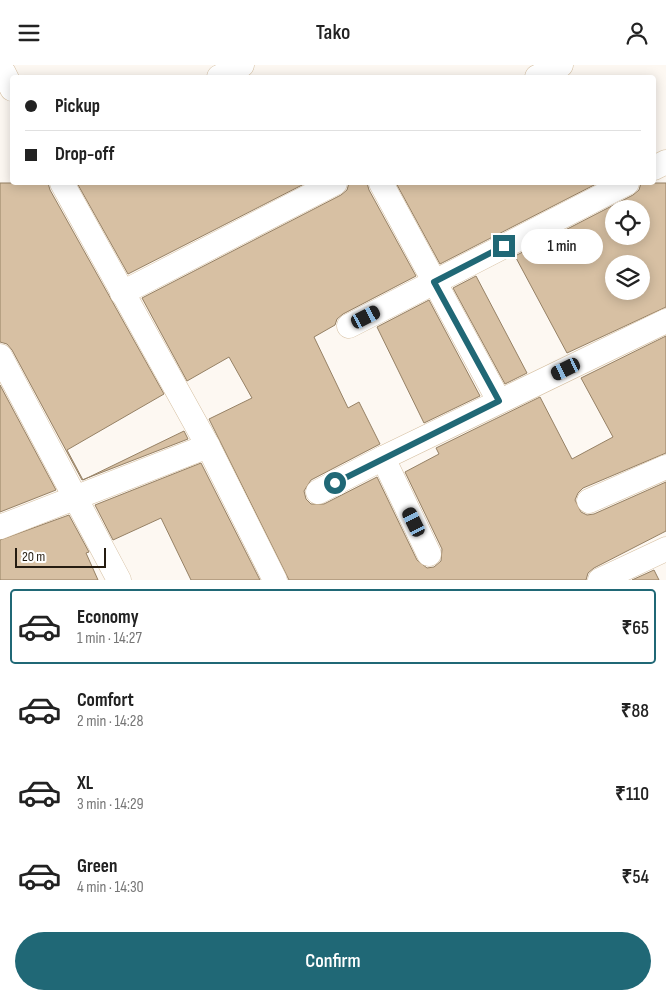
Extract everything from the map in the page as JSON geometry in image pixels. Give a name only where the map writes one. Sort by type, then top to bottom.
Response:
[{"type":"street","points":[[223,75],[242,65]]},
{"type":"street","points":[[541,75],[561,65]]},
{"type":"street","points":[[0,75],[4,73],[10,85]]},
{"type":"street","points":[[63,185],[208,446],[275,580]]},
{"type":"street","points":[[122,293],[331,185]]},
{"type":"street","points":[[381,185],[499,401]]},
{"type":"street","points":[[349,326],[623,185]]},
{"type":"street","points":[[318,492],[499,401],[666,321]]},
{"type":"street","points":[[0,356],[74,499],[119,580]]},
{"type":"street","points":[[0,527],[208,446]]},
{"type":"street","points":[[383,458],[429,554]]},
{"type":"street","points":[[589,501],[666,467]]},
{"type":"street","points":[[600,580],[666,549]]},
{"type":"building","points":[[0,183],[10,183],[10,185],[49,185],[164,394],[67,450],[82,480],[12,350],[7,344],[0,342]]},
{"type":"building","points":[[666,183],[666,307],[567,353],[515,256],[605,209],[605,245],[650,245],[650,200],[623,200],[639,190],[640,185]]},
{"type":"building","points":[[78,185],[302,185],[128,274]]},
{"type":"building","points":[[348,185],[368,185],[416,276],[343,314],[337,319],[335,325],[314,337],[348,408],[359,402],[380,444],[311,480],[304,491],[306,499],[311,504],[324,504],[377,477],[417,560],[427,568],[434,567],[441,561],[442,549],[405,472],[439,454],[436,448],[540,397],[572,459],[613,437],[581,378],[666,336],[666,453],[583,488],[575,500],[581,512],[587,515],[594,514],[666,482],[666,531],[594,568],[588,573],[586,580],[289,580],[209,419],[252,398],[229,357],[187,381],[142,298],[341,195],[347,190]]},
{"type":"building","points":[[397,185],[594,185],[440,264]]},
{"type":"building","points":[[476,276],[527,373],[505,384],[453,288]]},
{"type":"building","points":[[429,300],[480,396],[424,423],[377,327]]},
{"type":"building","points":[[0,385],[56,490],[0,512]]},
{"type":"building","points":[[184,431],[188,439],[87,478]]},
{"type":"building","points":[[201,463],[260,580],[191,580],[161,518],[113,540],[95,505]]},
{"type":"building","points":[[69,515],[89,552],[86,553],[98,580],[0,580],[0,540]]},
{"type":"building","points":[[654,570],[659,580],[632,580]]},
{"type":"route","points":[[335,483],[499,401],[434,282],[504,246]]}]
